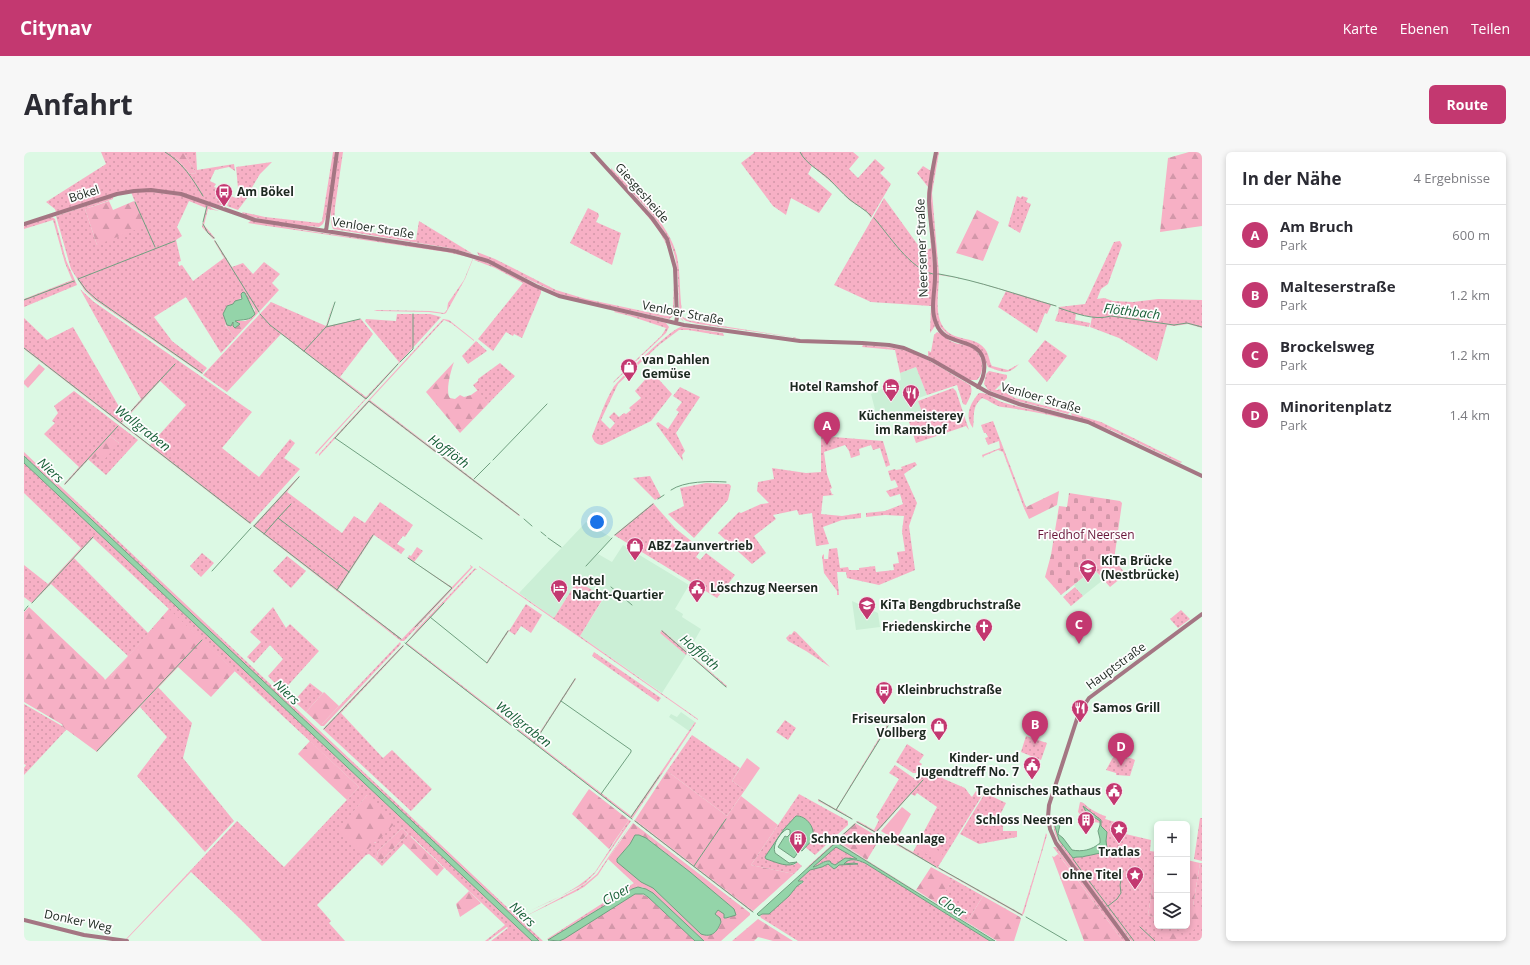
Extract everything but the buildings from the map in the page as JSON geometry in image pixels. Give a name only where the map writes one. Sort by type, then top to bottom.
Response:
[{"type":"main road","points":[[326,231],[338,152]]},
{"type":"main road","name":"Giesgesheide","points":[[592,152],[652,218],[667,239],[675,268],[676,322]]},
{"type":"main road","name":"Neersener Straße","points":[[936,152],[929,200],[935,276],[933,314],[938,327],[943,334],[950,339],[970,345],[980,353],[984,363],[984,375],[978,387]]},
{"type":"main road","name":"Venloer Straße","points":[[151,190],[181,194],[255,220],[465,253],[492,263],[559,296],[676,322],[800,341],[862,343],[889,345],[904,348],[932,360],[978,387],[1004,399],[1088,422],[1202,476]]},
{"type":"main road","name":"Bökel","points":[[24,224],[117,194],[151,190]]},
{"type":"main road","name":"Hauptstraße","points":[[1128,941],[1056,843],[1050,829],[1048,817],[1052,795],[1079,713],[1089,698],[1202,614]]},
{"type":"main road","name":"Donker Weg","points":[[24,920],[84,935],[128,941]]},
{"type":"shaded area","points":[[243,292],[245,293],[255,314],[249,319],[235,321],[240,324],[235,328],[233,326],[233,322],[231,326],[227,325],[223,314],[227,306],[242,299],[241,294]]},
{"type":"shaded area","points":[[916,367],[927,395],[913,400],[918,400],[923,415],[918,417],[913,415],[912,420],[909,422],[907,417],[902,416],[878,421],[871,394],[901,380],[900,373]]},
{"type":"shaded area","points":[[24,456],[539,941],[532,941],[24,463]]},
{"type":"shaded area","points":[[586,522],[612,538],[586,566],[598,554],[612,562],[623,545],[689,585],[675,609],[683,614],[682,617],[701,629],[688,652],[662,630],[660,633],[686,655],[662,693],[580,636],[604,598],[577,581],[554,618],[519,593]]},
{"type":"shaded area","name":"KiTa Brücke (Nestbrücke)","points":[[1094,569],[1103,580],[1083,596],[1074,585]]},
{"type":"shaded area","name":"KiTa Bengdbruchstraße","points":[[852,601],[878,613],[880,627],[856,630]]},
{"type":"shaded area","points":[[681,712],[695,722],[689,731],[669,717],[671,714],[677,717]]},
{"type":"shaded area","points":[[1083,806],[1101,820],[1101,826],[1107,832],[1107,848],[1104,853],[1073,858],[1059,840],[1054,823],[1061,820],[1058,834],[1072,850],[1083,851],[1094,847],[1100,843],[1098,831],[1100,821],[1086,812]]},
{"type":"shaded area","points":[[796,816],[800,816],[807,820],[812,827],[813,835],[811,841],[802,851],[800,850],[794,858],[778,847],[785,836],[787,837],[790,834],[790,830],[787,829],[778,838]]},
{"type":"shaded area","points":[[635,835],[646,838],[690,872],[734,909],[736,915],[724,918],[724,914],[718,910],[715,914],[720,918],[721,922],[718,929],[711,935],[701,934],[653,888],[641,882],[617,862],[617,859],[630,844]]},
{"type":"shaded area","points":[[777,840],[774,850],[775,853],[789,863],[797,862],[790,865],[766,859],[765,857]]},
{"type":"shaded area","points":[[839,844],[995,941],[990,941],[865,863],[854,860],[848,860],[844,864],[858,864],[839,865],[834,869],[828,864],[810,870],[798,881],[803,882],[769,914],[762,914],[759,916],[757,914],[833,845]],"holes":[[[836,847],[857,859],[845,858],[835,865],[828,861],[813,867]]]},
{"type":"shaded area","points":[[638,887],[653,893],[704,941],[695,941],[644,894],[635,894],[564,939],[559,941],[548,940],[632,889]]},
{"type":"green space","points":[[101,152],[168,152],[178,159],[190,174],[196,173],[185,155],[185,152],[196,152],[197,170],[234,164],[235,171],[229,167],[215,170],[210,181],[216,184],[214,187],[219,189],[216,198],[225,201],[224,204],[226,205],[218,205],[178,192],[139,189],[56,212],[55,209],[46,202],[106,164]]},
{"type":"green space","points":[[168,152],[185,152],[185,155],[196,173],[190,174],[178,159]]},
{"type":"green space","points":[[333,152],[336,152],[326,217],[323,224],[319,227],[278,223],[244,215],[242,212],[265,217],[319,223],[322,221]]},
{"type":"green space","points":[[339,152],[343,152],[335,207],[334,224],[336,227],[416,240],[419,221],[473,254],[449,248],[333,229],[331,215]]},
{"type":"green space","points":[[754,152],[853,152],[859,157],[849,169],[858,178],[875,159],[885,168],[880,173],[891,184],[871,218],[867,212],[849,200],[837,187],[812,166],[808,174],[832,194],[819,213],[791,198],[786,215],[773,206],[741,163]]},
{"type":"green space","points":[[937,152],[939,152],[932,193],[939,274],[961,279],[939,275],[938,311],[940,319],[943,327],[949,333],[976,342],[982,346],[987,353],[992,366],[1008,370],[1019,364],[1008,372],[988,367],[981,351],[948,335],[935,318],[930,193]]},
{"type":"green space","points":[[1189,152],[1202,152],[1202,226],[1160,232],[1168,158]]},
{"type":"green space","points":[[272,162],[260,174],[248,194],[238,188],[236,167]]},
{"type":"green space","points":[[923,166],[931,171],[928,188],[934,264],[932,315],[935,326],[930,333],[931,306],[871,302],[834,285],[884,198],[923,252],[931,248],[927,194],[928,187],[917,173]]},
{"type":"green space","points":[[611,168],[650,209],[667,231],[673,243],[677,256],[683,317],[688,320],[709,324],[800,338],[698,324],[686,321],[681,317],[684,322],[680,318],[677,272],[675,257],[671,245],[665,233],[649,211],[611,171]]},
{"type":"green space","points":[[239,191],[246,194],[247,198],[238,210],[227,206],[231,196],[236,198]]},
{"type":"green space","points":[[131,192],[154,192],[182,196],[208,205],[219,211],[208,209],[204,225],[215,238],[213,239],[202,227],[206,208],[189,201],[177,227],[182,236],[176,240],[181,261],[178,262],[179,266],[182,265],[193,281],[224,258],[214,241],[215,240],[232,267],[243,263],[253,274],[264,262],[280,274],[272,283],[279,290],[258,313],[244,290],[225,325],[235,338],[221,353],[186,297],[154,317],[172,341],[207,368],[202,374],[95,300],[85,291],[71,269],[56,216],[113,197],[113,199],[85,209],[97,245],[135,202]]},
{"type":"green space","points":[[1017,196],[1021,198],[1022,196],[1028,198],[1026,202],[1031,204],[1020,233],[1008,226]]},
{"type":"green space","points":[[632,199],[657,226],[664,237],[669,248],[672,263],[670,254],[661,234]]},
{"type":"green space","points":[[109,201],[113,210],[134,201],[145,226],[97,245],[85,209]]},
{"type":"green space","points":[[588,208],[598,213],[599,216],[596,222],[621,233],[612,265],[570,243]]},
{"type":"green space","points":[[977,210],[999,222],[983,261],[956,253]]},
{"type":"green space","points":[[52,217],[55,219],[66,260],[77,285],[24,307],[24,299],[72,280],[65,263],[53,220],[24,229],[24,225]]},
{"type":"green space","points":[[252,220],[302,230],[447,251],[473,258],[446,252],[248,223]]},
{"type":"green space","points":[[1120,241],[1122,245],[1108,284],[1101,289],[1097,299],[1104,298],[1113,301],[1133,302],[1158,299],[1202,300],[1202,328],[1188,324],[1174,326],[1167,325],[1157,361],[1119,338],[1090,327],[1092,317],[1076,314],[1075,320],[1090,323],[1089,327],[1055,321],[1059,307],[1085,304],[1114,242]]},
{"type":"green space","points":[[477,252],[495,259],[556,290],[586,299],[666,316],[671,314],[673,311],[674,279],[674,312],[672,317],[669,319],[559,294],[479,256]]},
{"type":"green space","points":[[473,258],[465,279],[446,313],[444,314],[374,310],[430,311],[444,313],[447,310],[448,303],[464,280]]},
{"type":"green space","points":[[477,259],[541,290],[522,338],[514,334],[513,336],[506,332],[493,351],[478,339],[523,283],[495,268],[474,260]]},
{"type":"green space","points":[[967,280],[998,288],[1057,306],[1051,305],[1047,314],[1045,313],[1037,333],[998,307],[1006,291]]},
{"type":"green space","points":[[80,289],[94,302],[252,412],[222,448],[259,477],[290,439],[295,443],[284,458],[300,469],[250,524],[24,349],[24,318],[47,340],[73,327],[125,417],[141,399]],"holes":[[[160,381],[186,405],[150,445],[122,423]]]},
{"type":"green space","points":[[244,290],[258,313],[235,338],[224,322],[223,317],[223,314],[223,312],[230,302]],"holes":[[[245,296],[255,310],[252,318],[245,321],[235,321],[239,323],[234,328],[234,322],[223,314],[235,301]]]},
{"type":"green space","points":[[334,301],[327,326],[361,319],[373,334],[340,377],[366,397],[399,362],[365,321],[366,319],[396,321],[397,314],[430,314],[441,317],[316,454],[315,453],[365,399],[281,334],[227,392],[203,375],[271,302],[326,326]]},
{"type":"green space","points":[[614,312],[666,323],[669,327],[666,333],[613,383],[662,335],[666,328]]},
{"type":"green space","points":[[443,319],[449,320],[474,341],[451,323],[444,320],[370,400],[520,515],[519,516],[369,402],[319,456],[319,454]]},
{"type":"green space","points":[[681,327],[723,333],[724,336],[679,330],[659,345],[618,384],[601,420],[610,429],[615,423],[609,417],[614,412],[619,417],[631,410],[629,408],[641,398],[635,391],[652,372],[672,394],[651,421],[602,445],[593,440],[592,436],[613,388],[657,344]]},
{"type":"green space","points":[[937,332],[951,341],[971,347],[978,353],[982,362],[982,372],[977,380],[970,380],[928,356],[928,351],[931,352],[934,335]]},
{"type":"green space","points":[[1045,340],[1067,356],[1047,382],[1028,361]]},
{"type":"green space","points":[[476,341],[487,351],[468,364],[462,356]]},
{"type":"green space","points":[[863,345],[889,347],[913,353],[970,385],[970,398],[966,405],[963,404],[957,385],[927,395],[916,367],[900,373],[895,350],[862,347]]},
{"type":"green space","points":[[454,362],[448,386],[450,398],[455,399],[460,395],[464,397],[471,395],[478,390],[488,404],[460,433],[426,392]]},
{"type":"green space","points":[[500,363],[515,376],[488,404],[473,385],[478,381],[478,379]]},
{"type":"green space","points":[[39,364],[45,369],[28,388],[24,384],[24,381]]},
{"type":"green space","points":[[989,371],[1007,375],[1007,378],[995,390],[999,389],[1015,398],[1069,412],[1067,404],[1070,412],[1068,414],[1013,400],[988,390],[984,384],[986,374]]},
{"type":"green space","points":[[680,387],[700,397],[676,433],[685,451],[682,455],[683,461],[656,424],[658,422],[668,429],[679,412],[676,410],[682,402],[673,396]]},
{"type":"green space","points":[[953,388],[956,391],[969,430],[966,426],[916,443],[909,422],[912,420],[912,414],[916,412],[918,417],[923,415],[918,401]]},
{"type":"green space","points":[[74,391],[138,440],[106,475],[91,462],[98,454],[119,443],[110,436],[65,485],[64,484],[79,467],[44,434],[55,423],[52,421],[58,413],[54,406]]},
{"type":"green space","points":[[979,393],[986,394],[1005,403],[1070,418],[1070,420],[1036,412],[999,406],[982,398],[976,405],[973,428],[970,424],[969,410]]},
{"type":"green space","points":[[1071,413],[1101,422],[1182,462],[1180,463],[1111,430],[1072,416]]},
{"type":"green space","points":[[993,421],[1026,507],[1024,508],[1003,452],[998,450],[984,456],[983,458],[982,455],[1000,448],[999,441],[988,445],[985,438],[988,437],[986,433],[984,433],[981,425]]},
{"type":"green space","points":[[110,436],[119,443],[104,460],[98,455],[91,462],[88,459]]},
{"type":"green space","points":[[821,436],[883,441],[890,465],[886,467],[880,448],[873,450],[871,445],[859,449],[860,455],[851,458],[845,445],[824,452],[827,474],[832,488],[830,489],[834,495],[823,496],[821,514],[842,516],[861,513],[861,518],[842,520],[823,527],[829,544],[816,546],[812,513],[799,515],[797,510],[773,515],[776,519],[754,536],[766,553],[752,564],[718,533],[739,512],[741,513],[761,504],[769,503],[757,491],[758,482],[774,479],[772,468],[806,473],[821,472]]},
{"type":"green space","points":[[24,452],[543,941],[539,941],[24,456]]},
{"type":"green space","points":[[915,462],[917,465],[904,474],[917,503],[909,526],[915,570],[879,585],[847,578],[846,572],[837,572],[839,595],[837,595],[837,591],[824,573],[822,556],[824,554],[824,559],[828,559],[829,549],[837,548],[840,568],[848,567],[849,570],[859,570],[859,568],[875,566],[876,572],[894,570],[893,564],[899,563],[897,552],[905,551],[902,531],[904,516],[885,515],[866,517],[866,513],[885,511],[903,504],[900,494],[890,497],[886,491],[898,487],[895,480],[891,481],[888,471],[902,469],[901,467]]},
{"type":"green space","points":[[24,463],[532,941],[491,941],[508,928],[507,927],[488,941],[485,941],[505,925],[411,836],[382,866],[379,863],[408,834],[402,828],[378,851],[375,859],[369,854],[366,855],[317,905],[331,921],[329,923],[345,941],[262,941],[191,872],[126,939],[237,821],[284,867],[359,787],[169,610],[111,676],[109,676],[128,656],[51,584],[32,603],[24,597],[24,565],[48,584],[81,548],[24,493]],"holes":[[[93,538],[169,609],[148,633],[74,558]],[[367,795],[376,843],[339,830]]]},
{"type":"green space","points":[[299,476],[287,492],[342,533],[354,516],[365,523],[380,502],[413,525],[405,537],[403,536],[397,544],[405,549],[401,554],[374,535],[338,590],[402,639],[451,588],[408,558],[409,555],[411,556],[417,547],[423,551],[414,562],[452,587],[471,567],[470,565],[473,567],[404,641],[401,641],[253,526]]},
{"type":"green space","points":[[650,476],[661,497],[655,500],[633,478]]},
{"type":"green space","points":[[706,483],[729,484],[731,486],[728,500],[694,538],[668,514],[684,506],[680,488]]},
{"type":"green space","points":[[1059,491],[1057,505],[1029,519],[1024,508]]},
{"type":"green space","name":"Friedhof Neersen","points":[[1069,493],[1120,501],[1122,503],[1114,560],[1110,556],[1061,595],[1045,577],[1051,555],[1059,506],[1067,507]]},
{"type":"green space","points":[[653,503],[675,528],[705,552],[701,550],[696,557],[700,560],[706,553],[735,575],[717,598],[614,535]]},
{"type":"green space","points":[[202,553],[214,563],[201,577],[190,566]]},
{"type":"green space","points":[[1110,555],[1126,574],[1110,587],[1094,569]]},
{"type":"green space","points":[[287,556],[306,571],[291,588],[273,571]]},
{"type":"green space","points":[[479,567],[554,618],[577,581],[604,597],[580,636],[698,720]]},
{"type":"green space","points":[[475,568],[477,570],[475,570],[407,643],[534,741],[575,678],[576,679],[535,742],[631,816],[695,722],[696,723],[632,819],[406,644],[417,629]]},
{"type":"green space","points":[[1075,587],[1083,596],[1071,606],[1063,597]]},
{"type":"green space","points":[[526,604],[542,615],[531,633],[521,626],[515,635],[509,631]]},
{"type":"green space","points":[[29,607],[105,680],[111,676],[169,609],[235,671],[211,697],[178,667],[97,752],[66,730],[62,726],[63,725],[24,702],[24,612]]},
{"type":"green space","points":[[273,607],[286,628],[290,624],[319,651],[283,691],[268,676],[283,659],[270,645],[254,663],[247,657],[261,642],[250,632]]},
{"type":"green space","points":[[1181,610],[1190,619],[1178,628],[1170,619]]},
{"type":"green space","points":[[508,630],[509,631],[487,664],[486,663]]},
{"type":"green space","points":[[662,630],[727,686],[726,687],[687,653],[686,655],[660,633]]},
{"type":"green space","points":[[794,631],[830,667],[788,641],[786,638]]},
{"type":"green space","points":[[400,642],[401,644],[324,726],[321,726],[319,724],[322,724]]},
{"type":"green space","points":[[403,645],[404,646],[341,713],[383,758],[392,750],[432,789],[411,811],[323,729]]},
{"type":"green space","points":[[594,652],[661,698],[658,702],[592,656]]},
{"type":"green space","points":[[310,683],[323,693],[306,712],[294,701]]},
{"type":"green space","points":[[158,687],[192,723],[183,758],[234,821],[205,852],[137,776],[167,737],[140,707]]},
{"type":"green space","points":[[324,692],[339,706],[322,724],[319,724],[306,712]]},
{"type":"green space","points":[[24,704],[62,726],[66,730],[24,775],[24,768],[26,765],[24,764]]},
{"type":"green space","points":[[785,720],[796,728],[788,740],[776,732]]},
{"type":"green space","points":[[887,725],[888,726],[837,809],[853,819],[818,801],[818,799],[836,809]]},
{"type":"green space","points":[[692,735],[740,768],[732,781],[745,790],[727,816],[667,771]]},
{"type":"green space","points":[[1026,736],[1047,743],[1041,760],[1021,752]]},
{"type":"green space","points":[[310,741],[359,787],[347,800],[298,754]]},
{"type":"green space","points":[[907,744],[924,755],[919,762],[922,764],[916,773],[913,773],[896,762]]},
{"type":"green space","points":[[1116,754],[1135,760],[1130,776],[1116,775],[1116,773],[1106,770]]},
{"type":"green space","points":[[747,758],[760,768],[745,790],[732,781]]},
{"type":"green space","points":[[895,765],[915,779],[921,770],[927,767],[944,779],[965,788],[972,797],[976,791],[983,794],[938,867],[1022,914],[1046,833],[1047,835],[1022,916],[856,822],[858,821],[874,830],[879,820],[876,817],[899,779],[889,773]],"holes":[[[917,793],[937,807],[913,852],[877,832],[911,794],[915,796]]]},
{"type":"green space","points":[[667,771],[727,816],[741,796],[778,825],[751,865],[794,874],[753,911],[635,820]]},
{"type":"green space","points":[[589,789],[629,820],[609,849],[572,814]]},
{"type":"green space","points":[[985,793],[1006,803],[997,821],[1003,825],[1003,831],[1017,831],[1017,837],[979,844],[960,834]]},
{"type":"green space","points":[[799,794],[848,821],[848,825],[815,855],[805,847],[812,828],[784,829],[765,857],[794,865],[797,862],[802,866],[794,874],[751,865]]},
{"type":"green space","points":[[367,795],[396,822],[361,856],[338,830]]},
{"type":"green space","points":[[1080,802],[1084,803],[1094,811],[1106,816],[1105,819],[1115,822],[1117,832],[1151,840],[1150,851],[1154,852],[1154,877],[1148,915],[1154,917],[1154,929],[1190,929],[1190,906],[1193,906],[1200,863],[1202,863],[1202,941],[1131,941],[1078,871],[1061,846],[1055,834],[1052,819],[1059,820],[1058,822],[1054,823],[1057,833],[1064,848],[1072,855],[1079,857],[1094,853],[1104,853],[1107,848],[1107,832],[1101,826],[1101,823],[1086,821],[1078,812]],"holes":[[[1083,809],[1101,820],[1101,823]]]},
{"type":"green space","points":[[902,807],[911,814],[896,840],[881,831]]},
{"type":"green space","points":[[1200,818],[1202,818],[1202,861],[1194,859]]},
{"type":"green space","points":[[629,820],[631,821],[595,873],[584,884],[561,896],[579,885],[595,872]]},
{"type":"green space","points":[[635,820],[753,911],[752,912],[634,821]]},
{"type":"green space","points":[[632,822],[598,875],[584,887],[524,917],[575,890],[597,874]]},
{"type":"green space","points":[[633,823],[750,913],[750,915],[721,941],[704,941],[653,893],[642,887],[638,887],[608,859]],"holes":[[[646,838],[734,909],[716,911],[716,916],[701,934],[653,888],[641,882],[617,859],[630,844]]]},
{"type":"green space","points":[[855,823],[880,838],[867,860],[836,840]]},
{"type":"green space","points":[[402,828],[408,834],[379,863],[375,859],[378,851]]},
{"type":"green space","points":[[410,836],[444,868],[437,876],[403,843]]},
{"type":"green space","points":[[836,841],[937,904],[953,879],[983,896],[967,922],[997,941],[839,844],[804,870]]},
{"type":"green space","points":[[921,841],[943,853],[939,861],[916,848]]},
{"type":"green space","points":[[836,847],[858,859],[852,858],[835,865],[823,862],[820,866],[813,867]]},
{"type":"green space","points":[[1053,847],[1056,847],[1127,941],[1123,941]]},
{"type":"green space","points":[[1058,854],[1123,941],[1084,941],[1052,856],[1054,857]]},
{"type":"green space","points":[[851,859],[865,863],[990,941],[798,941],[761,918],[760,916],[767,914],[797,886],[803,883],[803,881],[798,881],[810,870],[828,864],[834,869],[838,864],[843,865]]},
{"type":"green space","points":[[1190,861],[1200,863],[1193,906],[1202,909],[1202,925],[1196,925],[1194,930],[1186,933],[1176,929],[1190,929]]},
{"type":"green space","points":[[931,867],[953,879],[938,904],[916,890]]},
{"type":"green space","points":[[1154,877],[1154,917],[1148,915]]},
{"type":"green space","points":[[634,883],[638,887],[632,889],[548,940],[547,939]]},
{"type":"green space","points":[[469,891],[481,903],[460,917],[456,904]]},
{"type":"green space","points":[[639,893],[648,897],[695,941],[559,941],[635,894]]},
{"type":"green space","points":[[983,896],[1020,917],[1021,919],[1014,941],[997,941],[967,922]]},
{"type":"green space","points":[[758,919],[793,941],[773,941],[758,937],[754,941],[732,941]]},
{"type":"green space","points":[[1163,930],[1183,935],[1185,941],[1163,941],[1161,931]]},
{"type":"waterway","name":"Hofflöth","points":[[165,152],[182,166],[203,196]]},
{"type":"waterway","name":"Flöthbach","points":[[800,152],[809,163],[829,179],[841,192],[871,216]]},
{"type":"waterway","points":[[135,202],[155,247]]},
{"type":"waterway","name":"Hofflöth","points":[[203,222],[207,206]]},
{"type":"waterway","name":"Flöthbach","points":[[874,218],[908,259],[924,271],[933,274]]},
{"type":"waterway","name":"Hofflöth","points":[[203,224],[208,233],[214,238]]},
{"type":"waterway","points":[[175,241],[78,279],[86,290],[96,299],[202,373]]},
{"type":"waterway","name":"Hofflöth","points":[[215,241],[259,312]]},
{"type":"waterway","name":"Flöthbach","points":[[939,274],[984,284],[1056,306]]},
{"type":"waterway","points":[[24,300],[74,281]]},
{"type":"waterway","points":[[327,326],[335,302]]},
{"type":"waterway","name":"Flöthbach","points":[[1059,308],[1098,318],[1111,316],[1174,325],[1187,323],[1202,327]]},
{"type":"waterway","name":"Hofflöth","points":[[260,314],[270,325],[366,399],[398,364]]},
{"type":"waterway","points":[[400,362],[413,349],[413,314]]},
{"type":"waterway","points":[[304,351],[326,327],[360,319]]},
{"type":"waterway","name":"Wallgraben","points":[[24,348],[250,523]]},
{"type":"waterway","points":[[121,422],[175,364]]},
{"type":"waterway","points":[[482,539],[335,438],[369,401],[519,515]]},
{"type":"waterway","points":[[493,460],[547,404]]},
{"type":"waterway","name":"Niers","points":[[65,484],[118,426]]},
{"type":"waterway","points":[[474,479],[490,463]]},
{"type":"waterway","points":[[254,526],[299,477]]},
{"type":"waterway","points":[[671,490],[690,483],[726,482]]},
{"type":"waterway","points":[[658,499],[664,495]]},
{"type":"waterway","points":[[278,518],[291,504]]},
{"type":"waterway","points":[[615,535],[653,504]]},
{"type":"waterway","points":[[264,534],[278,518],[349,572]]},
{"type":"waterway","name":"Hofflöth","points":[[524,519],[532,526]]},
{"type":"waterway","name":"Wallgraben","points":[[254,526],[401,639]]},
{"type":"waterway","points":[[212,571],[251,528]]},
{"type":"waterway","name":"Hofflöth","points":[[541,532],[546,536]]},
{"type":"waterway","points":[[337,590],[373,535]]},
{"type":"waterway","points":[[32,603],[93,537]]},
{"type":"waterway","name":"Hofflöth","points":[[548,538],[561,547]]},
{"type":"waterway","points":[[586,566],[612,538]]},
{"type":"waterway","points":[[408,558],[452,588],[415,627]]},
{"type":"waterway","name":"Hofflöth","points":[[611,587],[632,605]]},
{"type":"waterway","points":[[406,643],[444,603]]},
{"type":"waterway","points":[[24,611],[28,606]]},
{"type":"waterway","points":[[430,617],[487,663],[508,631]]},
{"type":"waterway","name":"Hofflöth","points":[[662,631],[726,687]]},
{"type":"waterway","points":[[97,751],[202,640]]},
{"type":"waterway","name":"Wallgraben","points":[[405,643],[632,819]]},
{"type":"waterway","points":[[324,729],[403,646]]},
{"type":"waterway","points":[[534,743],[575,679]]},
{"type":"waterway","points":[[561,701],[631,750],[601,794]]},
{"type":"waterway","points":[[852,819],[836,810],[888,726]]},
{"type":"waterway","points":[[631,817],[660,775]]},
{"type":"waterway","points":[[876,832],[923,780]]},
{"type":"waterway","points":[[819,800],[836,810]]},
{"type":"waterway","points":[[694,866],[726,819]]},
{"type":"waterway","name":"Wallgraben","points":[[635,821],[753,912]]},
{"type":"waterway","points":[[857,822],[895,843]]},
{"type":"waterway","points":[[837,843],[837,840],[855,824]]},
{"type":"waterway","points":[[899,845],[936,867]]},
{"type":"waterway","points":[[1073,859],[1134,941]]},
{"type":"waterway","points":[[939,868],[1022,915]]},
{"type":"waterway","points":[[1108,906],[1117,899],[1121,893],[1120,885],[1123,871]]},
{"type":"waterway","points":[[1026,917],[1067,941]]},
{"type":"waterway","points":[[1140,927],[1155,941]]},
{"type":"place","name":"Am Bökel","points":[[224,207]]},
{"type":"place","name":"van Dahlen Gemüse","points":[[629,382]]},
{"type":"place","name":"Hotel Ramshof","points":[[891,402]]},
{"type":"place","name":"Küchenmeisterey im Ramshof","points":[[911,408]]},
{"type":"place","name":"Am Bruch","points":[[827,445]]},
{"type":"place","name":"ABZ Zaunvertrieb","points":[[635,561]]},
{"type":"place","name":"KiTa Brücke (Nestbrücke)","points":[[1088,583]]},
{"type":"place","name":"Hotel Nacht-Quartier","points":[[559,603]]},
{"type":"place","name":"Löschzug Neersen","points":[[697,603]]},
{"type":"place","name":"KiTa Bengdbruchstraße","points":[[867,620]]},
{"type":"place","name":"Friedenskirche","points":[[984,642]]},
{"type":"place","name":"Brockelsweg","points":[[1079,644]]},
{"type":"place","name":"Kleinbruchstraße","points":[[884,705]]},
{"type":"place","name":"Samos Grill","points":[[1080,723]]},
{"type":"place","name":"Friseursalon Vollberg","points":[[939,741]]},
{"type":"place","name":"Malteserstraße","points":[[1035,744]]},
{"type":"place","name":"Minoritenplatz","points":[[1121,766]]},
{"type":"place","name":"Kinder- und Jugendtreff No. 7","points":[[1032,780]]},
{"type":"place","name":"Technisches Rathaus","points":[[1114,806]]},
{"type":"place","name":"Schloss Neersen","points":[[1086,835]]},
{"type":"place","name":"Tratlas","points":[[1119,844]]},
{"type":"place","name":"Schneckenhebeanlage","points":[[798,854]]},
{"type":"place","name":"ohne Titel","points":[[1135,890]]},
{"type":"water label","name":"Cloer","points":[[616,894]]},
{"type":"water label","name":"Cloer","points":[[952,906]]}]
